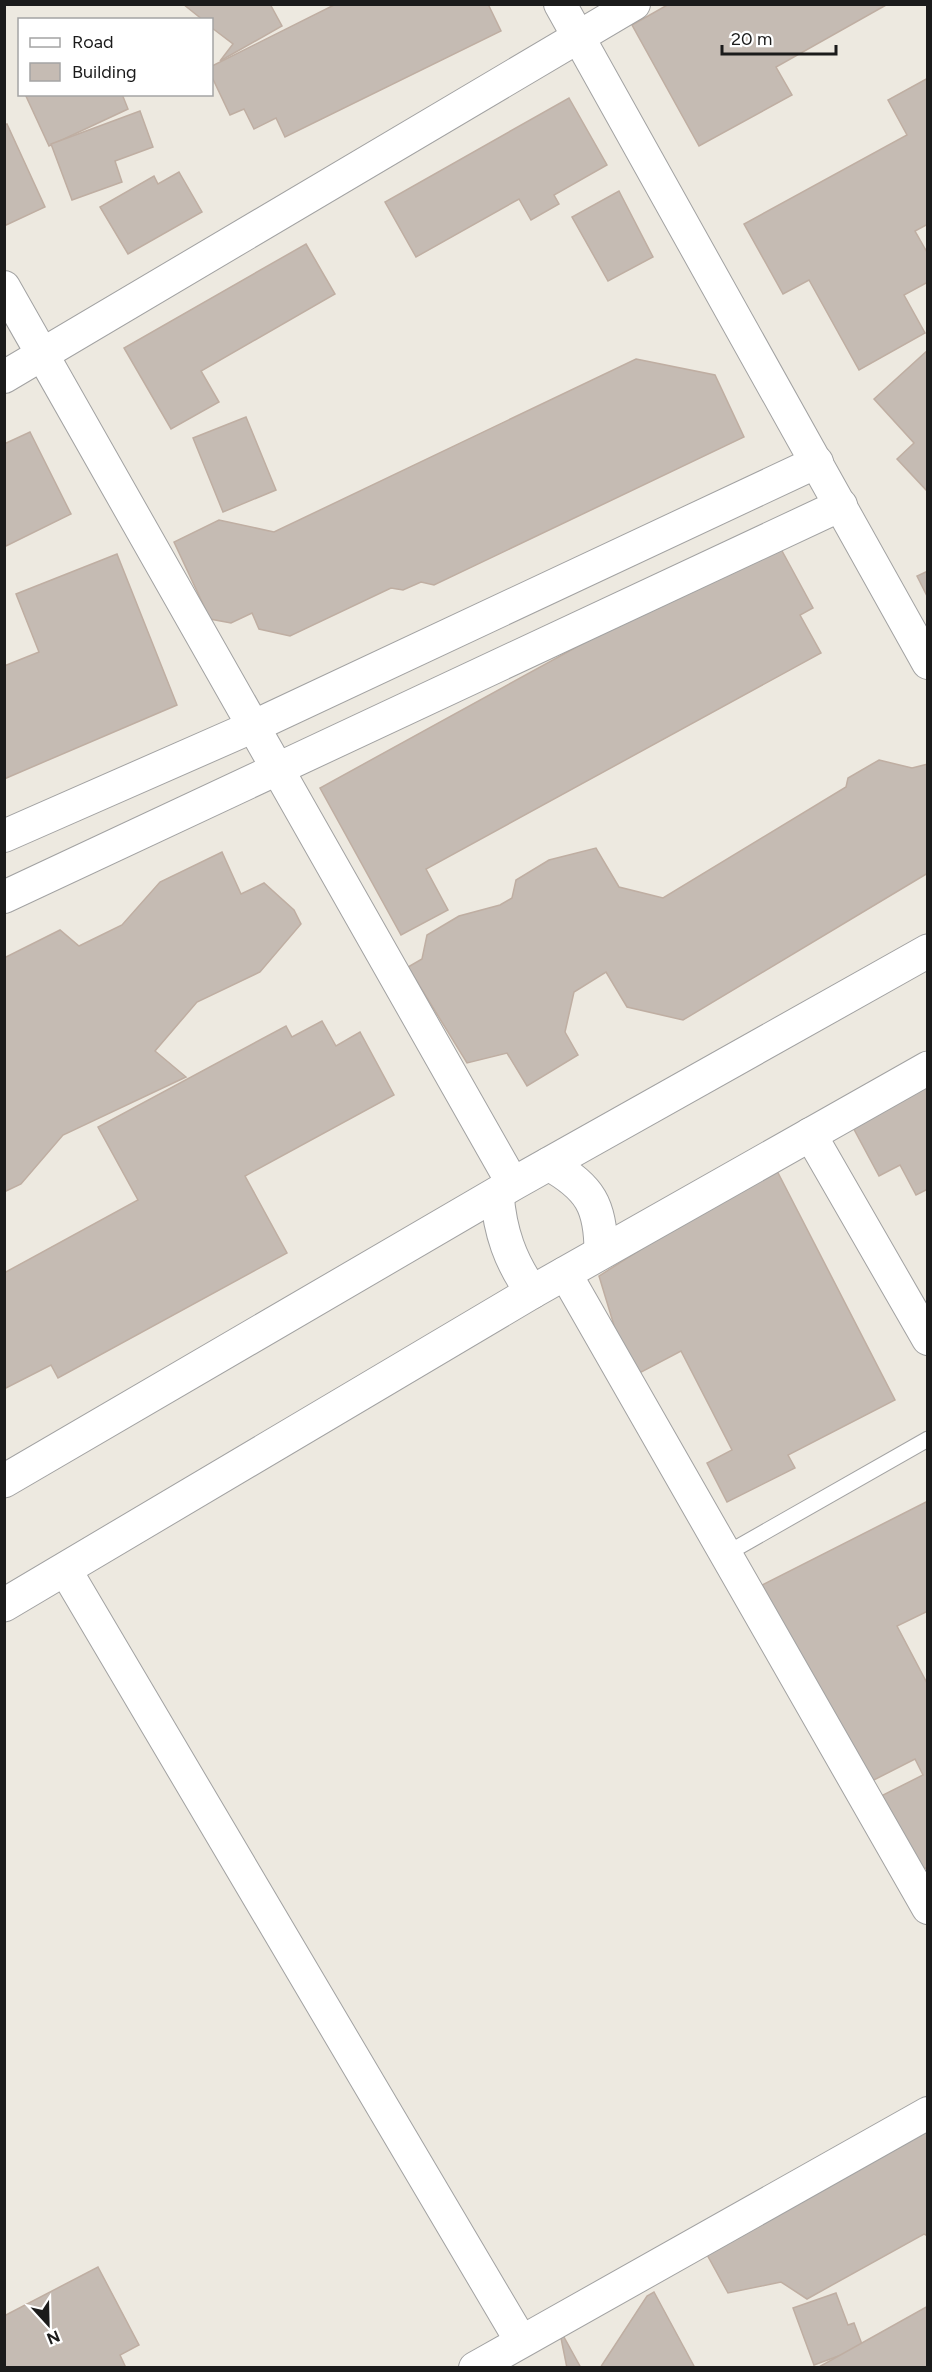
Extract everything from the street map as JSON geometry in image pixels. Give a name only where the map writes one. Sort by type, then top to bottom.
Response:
[{"type":"street","points":[[560,4],[842,505],[927,663]]},
{"type":"street","points":[[4,377],[634,4]]},
{"type":"street","points":[[4,287],[276,770],[505,1189],[499,1220],[506,1246],[517,1270],[532,1292]]},
{"type":"street","points":[[4,836],[252,727],[817,462]]},
{"type":"street","points":[[4,897],[842,505]]},
{"type":"street","points":[[4,1481],[505,1189],[927,951]]},
{"type":"street","points":[[4,1605],[66,1571],[532,1292],[927,1068]]},
{"type":"street","points":[[810,1134],[927,1339]]},
{"type":"street","points":[[549,1164],[573,1178],[592,1199],[601,1225],[602,1252]]},
{"type":"street","points":[[565,1273],[927,1908]]},
{"type":"street","points":[[66,1571],[521,2341]]},
{"type":"street","points":[[475,2367],[927,2113]]},
{"type":"lane","points":[[726,1554],[927,1439]]},
{"type":"building","points":[[183,4],[270,4],[282,26],[220,61],[233,44],[213,29],[213,18],[200,18]]},
{"type":"building","points":[[336,4],[488,4],[501,31],[285,137],[276,118],[254,129],[244,109],[230,115],[213,79],[213,66]]},
{"type":"building","points":[[669,4],[888,4],[776,67],[792,95],[699,146],[632,25]]},
{"type":"building","points":[[928,78],[928,224],[915,231],[928,254],[928,282],[904,295],[925,333],[859,370],[809,280],[783,294],[744,224],[907,135],[888,100]]},
{"type":"building","points":[[26,96],[123,96],[128,109],[49,146]]},
{"type":"building","points":[[569,98],[607,165],[554,195],[559,204],[531,220],[519,199],[416,257],[385,202]]},
{"type":"building","points":[[140,111],[153,147],[115,161],[122,182],[72,200],[51,144]]},
{"type":"building","points":[[7,124],[45,207],[4,226],[4,125]]},
{"type":"building","points":[[179,172],[202,212],[128,254],[100,207],[154,176],[158,184]]},
{"type":"building","points":[[619,191],[653,257],[608,281],[572,217]]},
{"type":"building","points":[[306,244],[335,294],[201,371],[219,402],[171,429],[124,348]]},
{"type":"building","points":[[928,350],[928,492],[897,459],[914,443],[874,399]]},
{"type":"building","points":[[636,359],[715,375],[744,437],[434,585],[421,582],[403,590],[391,588],[290,636],[259,629],[252,613],[231,623],[210,619],[174,542],[219,520],[274,532]]},
{"type":"building","points":[[246,417],[276,490],[223,512],[193,438]]},
{"type":"building","points":[[30,432],[71,514],[4,547],[4,444]]},
{"type":"building","points":[[775,538],[813,608],[800,615],[821,653],[426,869],[448,910],[401,935],[320,788]]},
{"type":"building","points":[[117,554],[177,705],[4,779],[4,666],[39,652],[16,594]]},
{"type":"building","points":[[928,571],[928,598],[917,576]]},
{"type":"building","points":[[879,760],[912,768],[928,764],[928,873],[683,1020],[627,1007],[606,972],[574,992],[565,1032],[578,1055],[527,1086],[507,1053],[467,1063],[408,967],[422,959],[427,935],[459,916],[500,905],[512,898],[516,880],[549,860],[596,848],[619,887],[663,898],[846,787],[848,778]]},
{"type":"building","points":[[222,852],[241,894],[264,883],[294,910],[301,924],[260,972],[197,1002],[155,1051],[186,1077],[63,1135],[21,1184],[4,1192],[4,958],[60,930],[79,946],[122,925],[160,882]]},
{"type":"building","points":[[322,1021],[336,1046],[360,1032],[394,1095],[245,1176],[287,1253],[58,1378],[51,1365],[4,1389],[4,1273],[138,1200],[98,1127],[286,1026],[292,1037]]},
{"type":"building","points":[[928,1078],[928,1189],[916,1195],[900,1165],[879,1176],[849,1120]]},
{"type":"building","points":[[774,1165],[895,1400],[788,1455],[795,1468],[727,1502],[707,1463],[732,1450],[681,1351],[630,1378],[599,1276]]},
{"type":"building","points":[[928,1501],[928,1611],[897,1626],[928,1685],[928,1867],[917,1872],[879,1797],[923,1775],[915,1759],[864,1785],[762,1585]]},
{"type":"building","points":[[925,2129],[928,2134],[928,2236],[924,2234],[807,2299],[781,2282],[728,2293],[705,2251]]},
{"type":"building","points":[[98,2267],[139,2345],[120,2355],[126,2368],[4,2368],[4,2316]]},
{"type":"building","points":[[654,2292],[695,2368],[600,2368],[647,2296]]},
{"type":"building","points":[[836,2293],[848,2325],[854,2323],[863,2347],[814,2365],[793,2308]]},
{"type":"building","points":[[928,2306],[928,2368],[817,2368]]},
{"type":"building","points":[[559,2328],[581,2368],[567,2368]]}]
